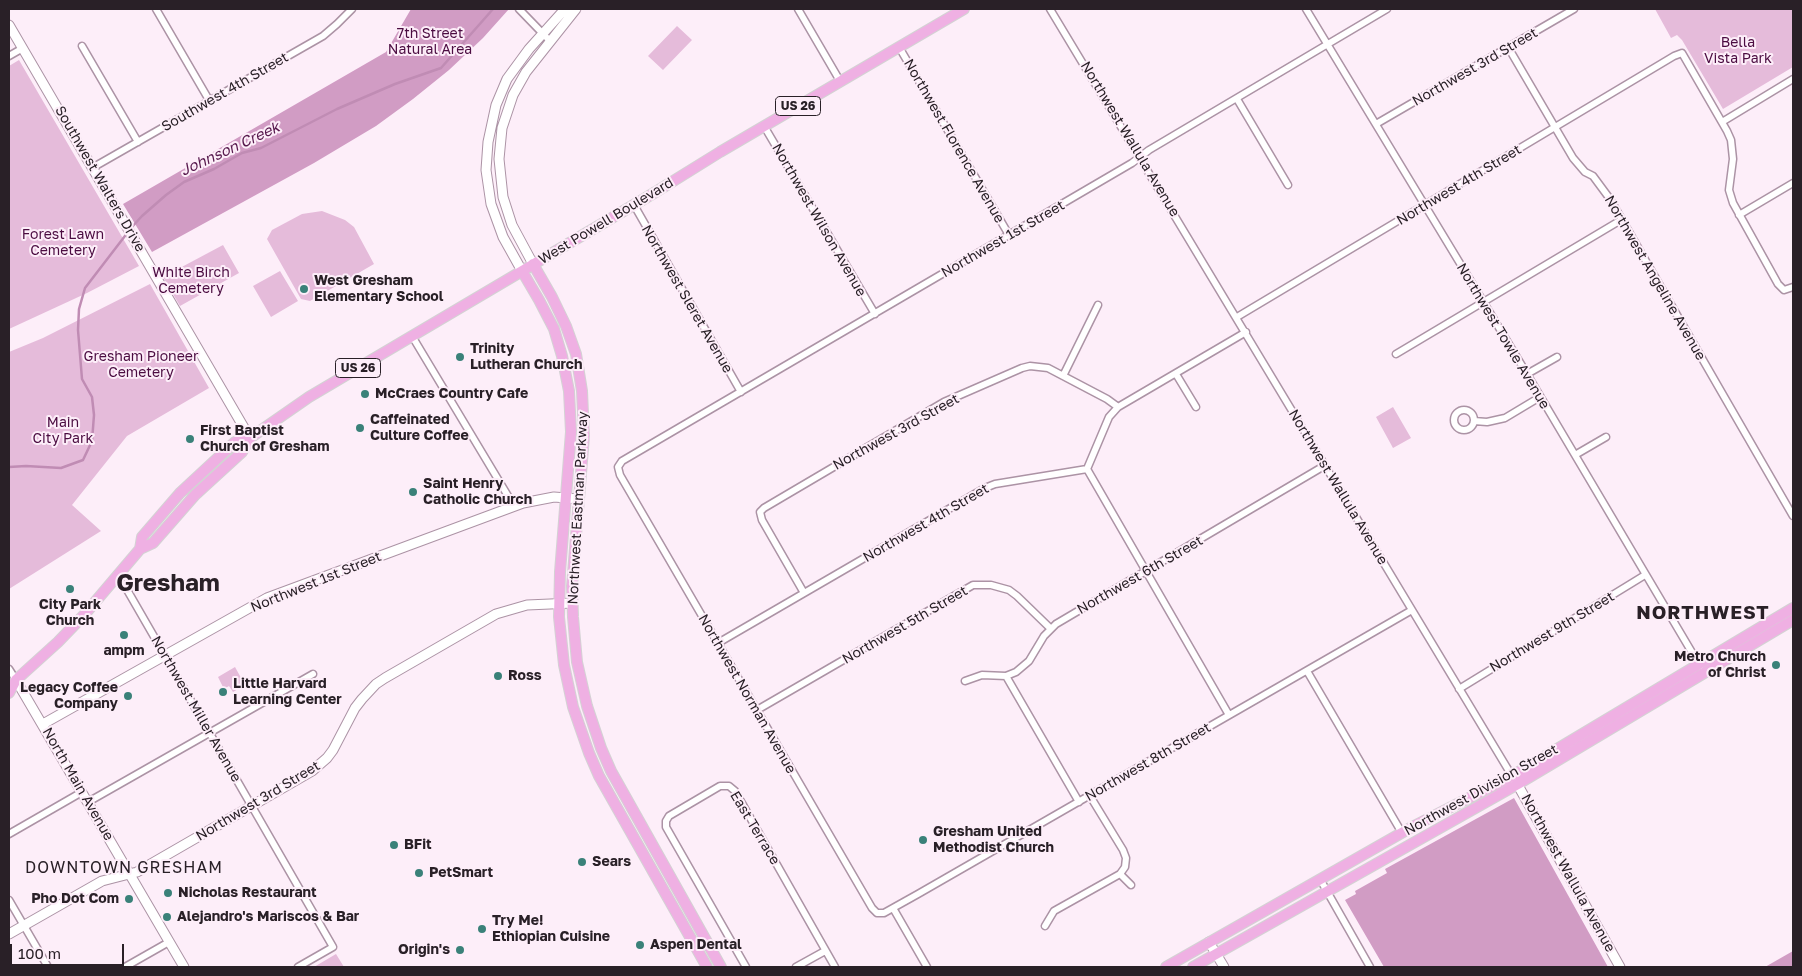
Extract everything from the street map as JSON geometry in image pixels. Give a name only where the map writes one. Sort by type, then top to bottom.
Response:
[{"type":"main road","name":"West Powell Boulevard","points":[[13,680],[58,642],[140,549],[153,543],[195,495],[242,452],[250,438],[309,397],[964,9]]},
{"type":"main road","name":"Northwest Eastman Parkway","points":[[533,264],[564,320],[571,338],[580,375],[584,417],[572,603],[575,645],[587,706],[601,748],[623,793],[721,967]]},
{"type":"main road","name":"Northwest Eastman Parkway","points":[[522,271],[554,329],[565,367],[569,391],[571,418],[559,603],[561,642],[567,680],[576,715],[589,753],[603,784],[706,967]]},
{"type":"main road","name":"Northwest Division Street","points":[[1193,967],[1515,780],[1701,668],[1793,608]]},
{"type":"main road","name":"Northwest Division Street","points":[[1701,668],[1793,620]]},
{"type":"main road","name":"US 26","points":[[9,693],[13,680]]},
{"type":"main road","name":"Northwest Division Street","points":[[1166,967],[1402,833],[1515,780]]},
{"type":"street","points":[[156,9],[209,100]]},
{"type":"street","name":"Southwest 4th Street","points":[[92,168],[322,36],[338,24],[352,9]]},
{"type":"street","points":[[522,271],[503,237],[491,204],[487,180],[487,152],[491,125],[502,90],[521,58],[565,9]]},
{"type":"street","points":[[533,264],[518,238],[506,210],[499,175],[499,148],[502,128],[513,95],[526,72],[576,9]]},
{"type":"street","points":[[798,9],[840,81]]},
{"type":"street","name":"Northwest Wallula Avenue","points":[[1050,9],[1515,780],[1620,967]]},
{"type":"street","name":"Northwest Towle Avenue","points":[[1306,9],[1527,374],[1701,668]]},
{"type":"street","name":"Northwest 1st Street","points":[[618,467],[622,461],[1141,158],[1149,150],[1387,9]]},
{"type":"street","name":"Northwest 3rd Street","points":[[1376,124],[1574,9]]},
{"type":"street","points":[[521,11],[550,41]]},
{"type":"street","name":"Southwest Walters Drive","points":[[9,25],[250,438]]},
{"type":"street","points":[[82,46],[138,142]]},
{"type":"street","name":"Northwest Florence Avenue","points":[[899,47],[1009,235]]},
{"type":"street","name":"Northwest Angeline Avenue","points":[[1508,47],[1578,166],[1593,176],[1600,184],[1793,516]]},
{"type":"street","points":[[9,56],[23,48]]},
{"type":"street","name":"Northwest 4th Street","points":[[1237,317],[1674,56],[1682,53],[1722,122]]},
{"type":"street","points":[[1793,79],[1722,122],[1733,149],[1728,190],[1739,215],[1778,284],[1784,290],[1793,287]]},
{"type":"street","points":[[1237,99],[1288,186]]},
{"type":"street","name":"Northwest Wilson Avenue","points":[[764,126],[874,314]]},
{"type":"street","points":[[1739,215],[1793,183]]},
{"type":"street","name":"Northwest Sleret Avenue","points":[[634,205],[741,392]]},
{"type":"street","points":[[1396,354],[1621,220]]},
{"type":"street","points":[[1063,376],[1098,305]]},
{"type":"street","points":[[1229,715],[1087,469],[1109,417],[1118,407],[1246,332]]},
{"type":"street","points":[[412,336],[514,506]]},
{"type":"street","points":[[1527,374],[1557,357]]},
{"type":"street","name":"Northwest 3rd Street","points":[[804,593],[762,520],[760,512],[764,508],[944,402],[1022,368],[1030,366],[1048,368],[1107,399],[1118,407]]},
{"type":"street","points":[[1176,374],[1196,407]]},
{"type":"street","points":[[1474,421],[1487,422],[1505,418],[1540,397]]},
{"type":"street","points":[[1575,456],[1606,437]]},
{"type":"street","name":"Northwest 6th Street","points":[[1006,676],[1016,672],[1030,662],[1050,628],[1324,466]]},
{"type":"street","name":"Northwest Norman Avenue","points":[[618,467],[620,475],[872,908],[877,913],[884,913]]},
{"type":"street","name":"Northwest 4th Street","points":[[718,643],[985,488],[994,484],[1087,469]]},
{"type":"street","name":"Northwest 1st Street","points":[[44,724],[268,598],[514,506],[543,499],[566,497],[579,499]]},
{"type":"street","name":"Northwest 9th Street","points":[[1459,689],[1646,575]]},
{"type":"street","name":"Northwest Miller Avenue","points":[[116,578],[126,588],[333,947],[298,967]]},
{"type":"street","name":"Northwest 5th Street","points":[[757,710],[973,586],[991,584],[1009,590],[1018,596],[1050,628]]},
{"type":"street","name":"Northwest 3rd Street","points":[[9,934],[96,884],[138,872],[312,771],[327,758],[355,708],[369,691],[385,678],[496,614],[527,605],[572,603]]},
{"type":"street","name":"Northwest 8th Street","points":[[884,913],[1412,610]]},
{"type":"street","points":[[9,668],[13,680]]},
{"type":"street","points":[[1307,671],[1402,833]]},
{"type":"street","points":[[88,802],[313,674]]},
{"type":"street","points":[[965,681],[982,675],[1006,676],[1079,802]]},
{"type":"street","name":"North Main Avenue","points":[[13,680],[44,724],[184,967]]},
{"type":"street","name":"East Terrace","points":[[746,967],[666,827],[666,821],[669,816],[720,786],[729,786],[735,791],[835,967]]},
{"type":"street","points":[[9,834],[82,792]]},
{"type":"street","points":[[1045,926],[1054,911],[1120,874],[1125,867],[1126,858],[1123,850],[1090,796]]},
{"type":"street","points":[[1120,874],[1132,885]]},
{"type":"street","points":[[1320,879],[1370,967]]},
{"type":"street","points":[[9,900],[48,967]]},
{"type":"street","points":[[893,908],[927,967]]},
{"type":"street","points":[[125,967],[169,942]]},
{"type":"street","points":[[1209,942],[1224,967]]},
{"type":"street","points":[[796,967],[825,951]]},
{"type":"green space","name":"7th Street Natural Area","points":[[411,9],[509,9],[483,38],[449,70],[376,126],[314,163],[152,252],[123,204],[386,52]]},
{"type":"green space","name":"Bella Vista Park","points":[[1655,9],[1793,9],[1793,67],[1723,109],[1682,40],[1677,35],[1671,38]]},
{"type":"green space","points":[[677,26],[692,40],[663,70],[648,56]]},
{"type":"green space","name":"Forest Lawn Cemetery","points":[[19,60],[139,266],[87,293],[9,329],[9,66]]},
{"type":"green space","points":[[322,211],[345,220],[354,227],[374,264],[310,301],[301,299],[267,239],[272,230],[302,214]]},
{"type":"green space","name":"White Birch Cemetery","points":[[223,245],[239,273],[180,306],[163,277]]},
{"type":"green space","points":[[280,271],[298,301],[271,317],[253,286]]},
{"type":"green space","name":"Main City Park","points":[[150,284],[209,388],[127,436],[72,505],[101,531],[9,589],[9,352],[43,338]]},
{"type":"green space","points":[[1393,407],[1411,438],[1393,448],[1376,417]]},
{"type":"green space","points":[[235,667],[245,685],[233,692],[229,686],[224,689],[218,677]]},
{"type":"green space","points":[[1514,798],[1608,967],[1384,967],[1345,900],[1356,894],[1355,891],[1387,873],[1385,869]]},
{"type":"green space","points":[[1793,951],[1793,967],[1765,967]]},
{"type":"green space","points":[[336,954],[344,967],[314,967]]},
{"type":"waterway","name":"Johnson Creek","points":[[131,228],[166,195],[184,182],[214,169],[242,153],[261,148],[337,109],[395,84],[441,68],[493,9]]},
{"type":"waterway","name":"Johnson Creek","points":[[9,467],[61,468],[83,460],[92,441],[94,415],[92,397],[82,379],[78,330],[79,309],[85,288],[128,232]]},
{"type":"place","name":"West Gresham Elementary School","points":[[304,289]]},
{"type":"place","name":"Trinity Lutheran Church","points":[[460,357]]},
{"type":"place","name":"McCraes Country Cafe","points":[[365,394]]},
{"type":"place","name":"Caffeinated Culture Coffee","points":[[360,428]]},
{"type":"place","name":"First Baptist Church of Gresham","points":[[190,439]]},
{"type":"place","name":"Saint Henry Catholic Church","points":[[413,492]]},
{"type":"place","name":"City Park Church","points":[[70,589]]},
{"type":"place","name":"ampm","points":[[124,635]]},
{"type":"place","name":"Metro Church of Christ","points":[[1776,665]]},
{"type":"place","name":"Ross","points":[[498,676]]},
{"type":"place","name":"Little Harvard Learning Center","points":[[223,692]]},
{"type":"place","name":"Legacy Coffee Company","points":[[128,696]]},
{"type":"place","name":"Gresham United Methodist Church","points":[[923,840]]},
{"type":"place","name":"BFit","points":[[394,845]]},
{"type":"place","name":"Sears","points":[[582,862]]},
{"type":"place","name":"PetSmart","points":[[419,873]]},
{"type":"place","name":"Nicholas Restaurant","points":[[168,893]]},
{"type":"place","name":"Pho Dot Com","points":[[129,899]]},
{"type":"place","name":"Alejandro's Mariscos & Bar","points":[[167,917]]},
{"type":"place","name":"Try Me! Ethiopian Cuisine","points":[[482,929]]},
{"type":"place","name":"Aspen Dental","points":[[640,945]]},
{"type":"place","name":"Origin's","points":[[460,950]]},
{"type":"district","name":"Gresham","points":[[168,583]]},
{"type":"district","name":"NORTHWEST","points":[[1703,613]]},
{"type":"district","name":"DOWNTOWN GRESHAM","points":[[124,868]]},
{"type":"park label","name":"Gresham Pioneer Cemetery","points":[[141,366]]}]
